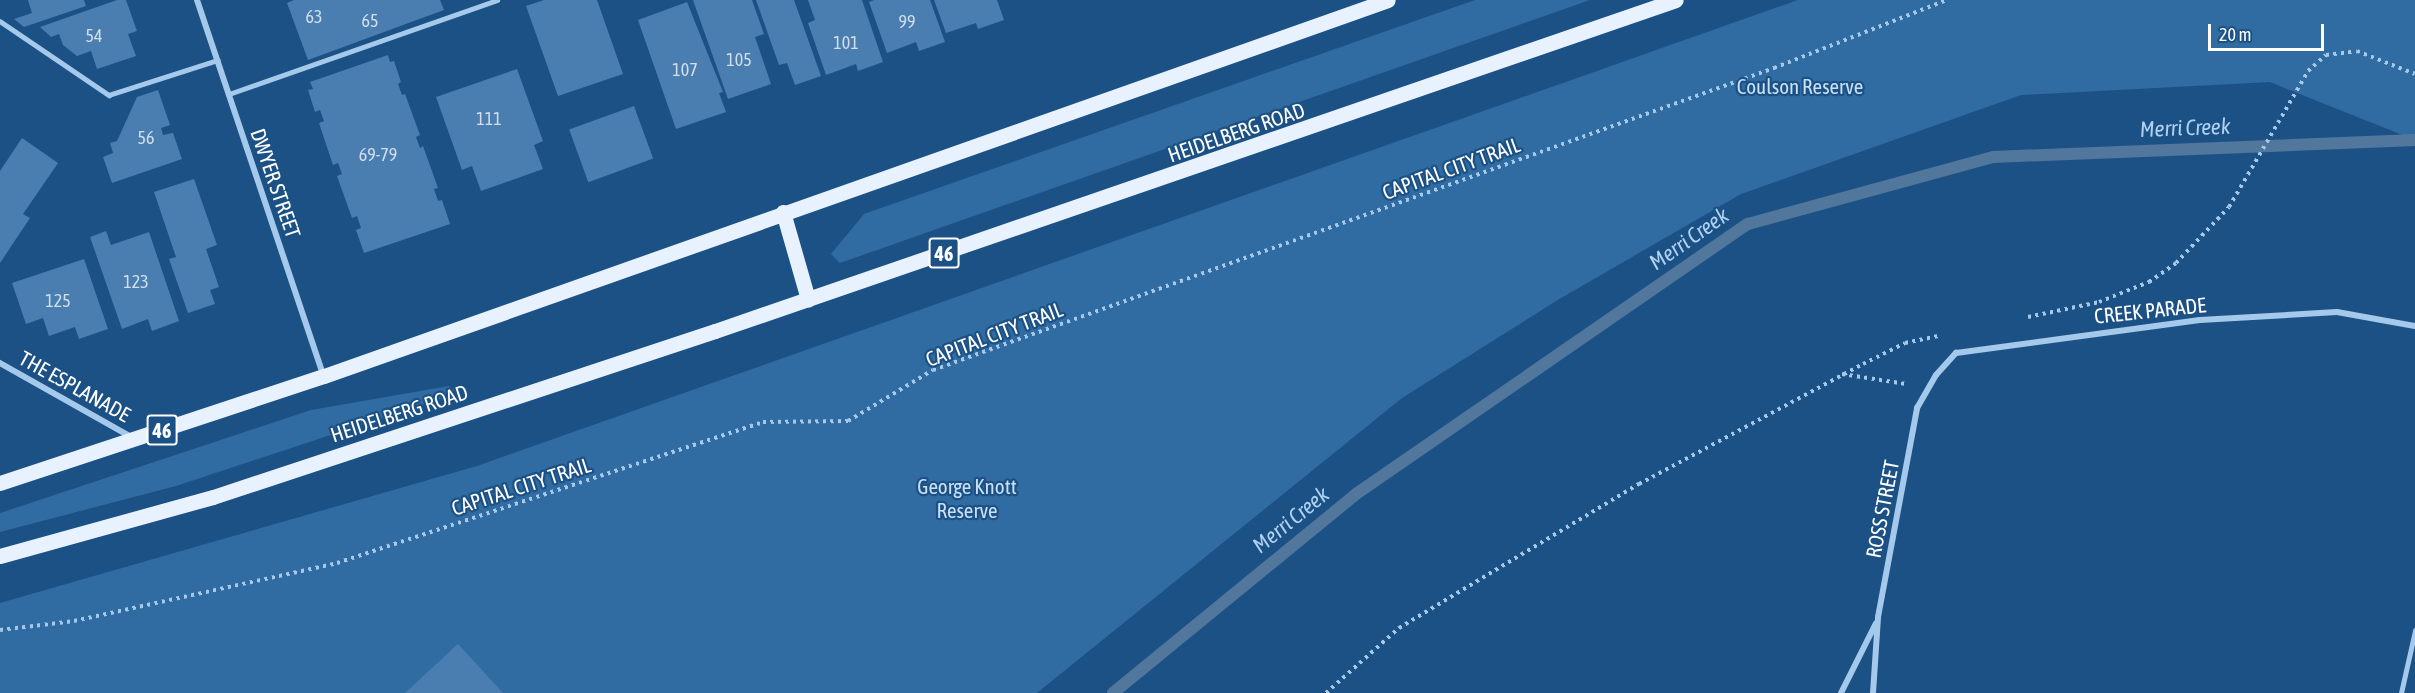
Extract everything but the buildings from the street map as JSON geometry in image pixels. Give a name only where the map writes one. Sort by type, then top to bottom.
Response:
[{"type":"main road","name":"46","points":[[0,483],[324,376],[1388,0]]},
{"type":"main road","name":"HEIDELBERG ROAD","points":[[0,556],[213,497],[808,299],[1673,1]]},
{"type":"main road","points":[[783,212],[808,299]]},
{"type":"street","name":"DWYER STREET","points":[[197,0],[324,376]]},
{"type":"street","name":"CREEK PARADE","points":[[1917,408],[1956,353],[2200,320],[2337,312],[2415,326]]},
{"type":"street","name":"THE ESPLANADE","points":[[0,363],[135,439]]},
{"type":"street","name":"ROSS STREET","points":[[1873,693],[1878,617],[1917,408]]},
{"type":"street","name":"ROSS STREET","points":[[1841,693],[1878,617]]},
{"type":"lane","points":[[229,94],[497,0]]},
{"type":"lane","points":[[0,21],[109,95],[218,60]]},
{"type":"lane","points":[[2402,693],[2415,631]]},
{"type":"path","name":"CAPITAL CITY TRAIL","points":[[0,630],[86,619],[337,563],[763,422],[848,421],[933,370],[1774,68],[1947,0]]},
{"type":"path","points":[[2023,318],[2100,302],[2149,282],[2176,263],[2208,232],[2229,207],[2308,71],[2326,55],[2356,51],[2415,74]]},
{"type":"path","points":[[1326,693],[1399,628],[1639,484],[1842,374],[1905,344],[1947,334]]},
{"type":"path","points":[[1842,374],[1931,388]]},
{"type":"green space","points":[[1475,0],[1590,0],[840,263],[831,254],[864,214]]},
{"type":"green space","name":"George Knott Reserve","points":[[1798,0],[2415,0],[2415,140],[2270,82],[2021,95],[1741,194],[1556,301],[1402,398],[1037,693],[0,693],[0,603],[477,466]]},
{"type":"green space","points":[[449,386],[458,393],[176,486],[0,532],[0,513],[311,410]]},
{"type":"waterway","name":"Merri Creek","points":[[1113,693],[1356,494],[1748,224],[1993,157],[2415,140]]},
{"type":"park label","name":"Coulson Reserve","points":[[1800,86]]}]
